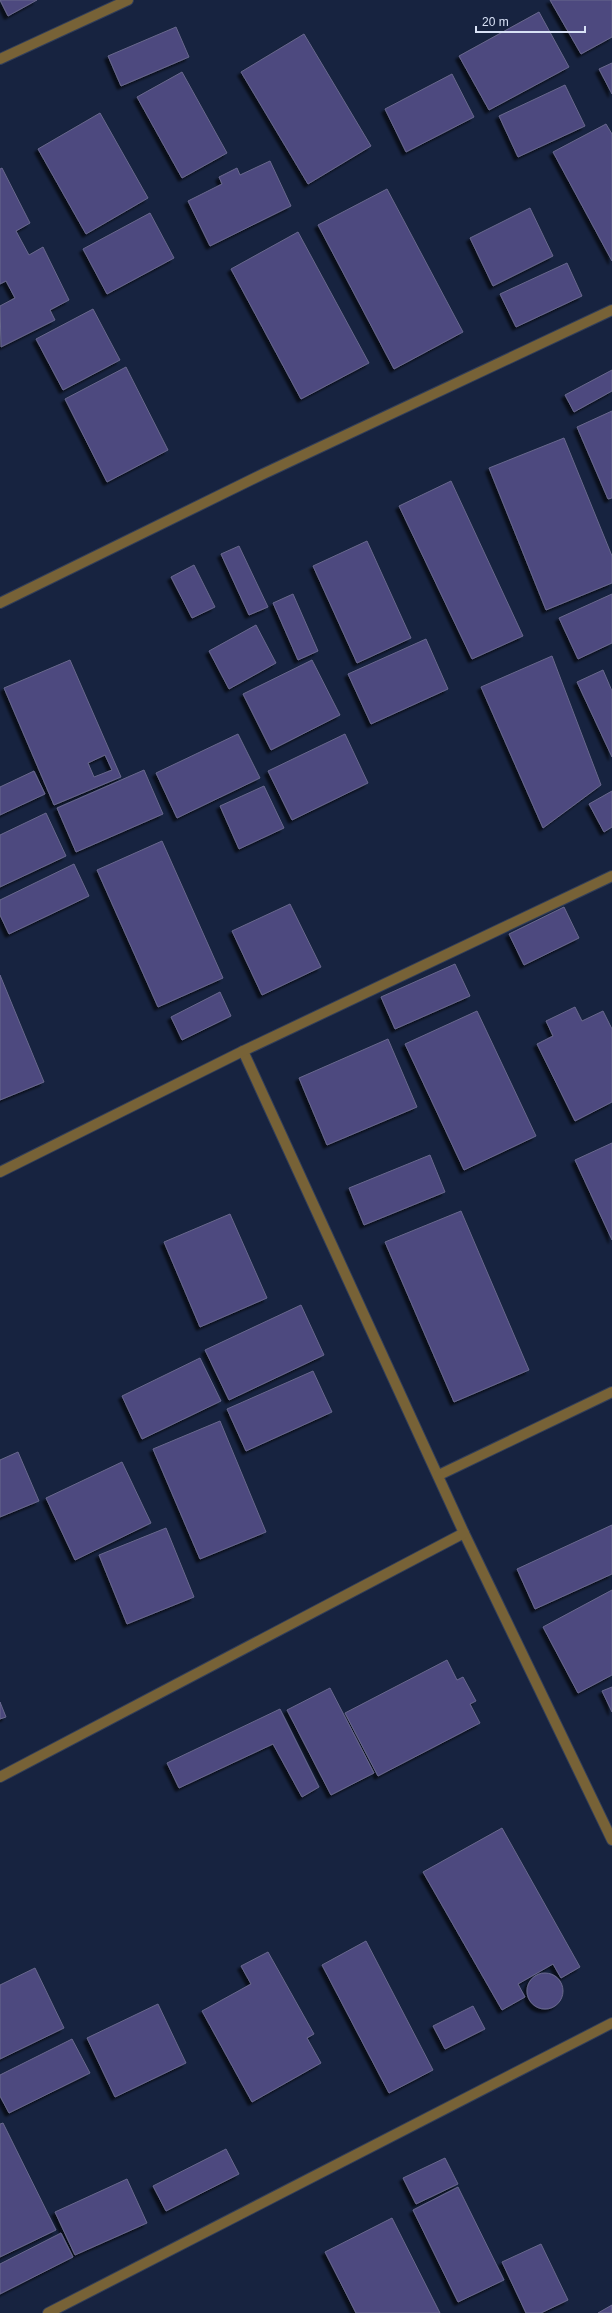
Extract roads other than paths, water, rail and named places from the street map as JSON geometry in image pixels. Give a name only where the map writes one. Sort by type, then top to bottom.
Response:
[{"type":"street","points":[[0,59],[128,0]]},
{"type":"street","points":[[0,603],[263,474],[612,310]]},
{"type":"street","points":[[0,1172],[243,1051],[612,876]]},
{"type":"street","points":[[243,1051],[464,1533],[612,1840]]},
{"type":"street","points":[[439,1476],[612,1392]]},
{"type":"street","points":[[0,1777],[464,1533]]},
{"type":"street","points":[[48,2313],[612,2023]]}]
